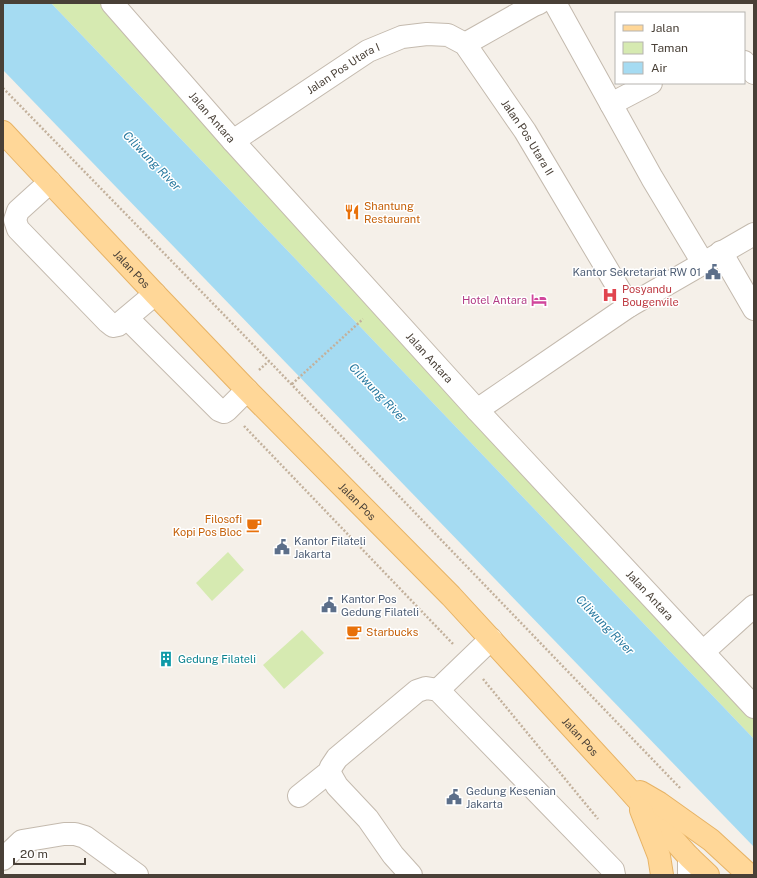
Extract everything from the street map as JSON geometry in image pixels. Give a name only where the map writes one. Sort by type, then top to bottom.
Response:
[{"type":"main road","name":"Jalan Pos","points":[[3,132],[247,390],[451,596],[622,782],[689,866],[708,875]]},
{"type":"main road","points":[[622,782],[659,803],[711,840],[749,875]]},
{"type":"main road","points":[[636,798],[659,856],[662,875]]},
{"type":"street","name":"Jalan Antara","points":[[112,3],[232,141],[477,410],[754,707]]},
{"type":"street","points":[[465,44],[539,3]]},
{"type":"street","points":[[555,3],[652,178],[754,309]]},
{"type":"street","name":"Jalan Pos Utara I","points":[[232,141],[368,51],[375,48],[402,37],[427,34],[448,35],[465,44]]},
{"type":"street","name":"Jalan Pos Utara II","points":[[465,44],[525,131],[629,306]]},
{"type":"street","points":[[745,63],[754,72]]},
{"type":"street","points":[[612,104],[649,84]]},
{"type":"street","points":[[50,182],[18,211],[15,220],[18,228],[113,326],[118,325],[155,294]]},
{"type":"street","points":[[477,410],[629,306],[754,234]]},
{"type":"street","points":[[127,318],[219,410],[224,412],[247,390]]},
{"type":"street","points":[[703,652],[754,606]]},
{"type":"street","points":[[438,690],[491,639]]},
{"type":"street","points":[[299,796],[329,772],[337,758],[417,691],[426,688],[438,690],[613,870],[614,875]]},
{"type":"street","points":[[329,772],[337,786],[368,819],[393,855],[411,875]]},
{"type":"street","points":[[3,859],[22,841],[64,834],[75,834],[86,837],[137,875]]},
{"type":"path","points":[[3,88],[292,384],[682,790]]},
{"type":"path","points":[[292,384],[366,317]]},
{"type":"path","points":[[228,409],[469,661],[598,819]]},
{"type":"green space","points":[[51,3],[112,3],[754,707],[754,739]]},
{"type":"green space","points":[[228,552],[244,570],[212,601],[196,583]]},
{"type":"green space","points":[[302,630],[324,653],[284,689],[263,665]]},
{"type":"water","name":"Ciliwung River","points":[[3,3],[51,3],[754,739],[754,847],[3,70]]},
{"type":"place","name":"Shantung Restaurant","points":[[352,212]]},
{"type":"place","name":"Kantor Sekretariat RW 01","points":[[713,272]]},
{"type":"place","name":"Posyandu Bougenvile","points":[[610,295]]},
{"type":"place","name":"Hotel Antara","points":[[539,300]]},
{"type":"place","name":"Filosofi Kopi Pos Bloc","points":[[254,525]]},
{"type":"place","name":"Kantor Filateli Jakarta","points":[[282,547]]},
{"type":"place","name":"Kantor Pos Gedung Filateli","points":[[329,605]]},
{"type":"place","name":"Starbucks","points":[[354,632]]},
{"type":"place","name":"Gedung Filateli","points":[[166,659]]},
{"type":"place","name":"Gedung Kesenian Jakarta","points":[[454,797]]}]
